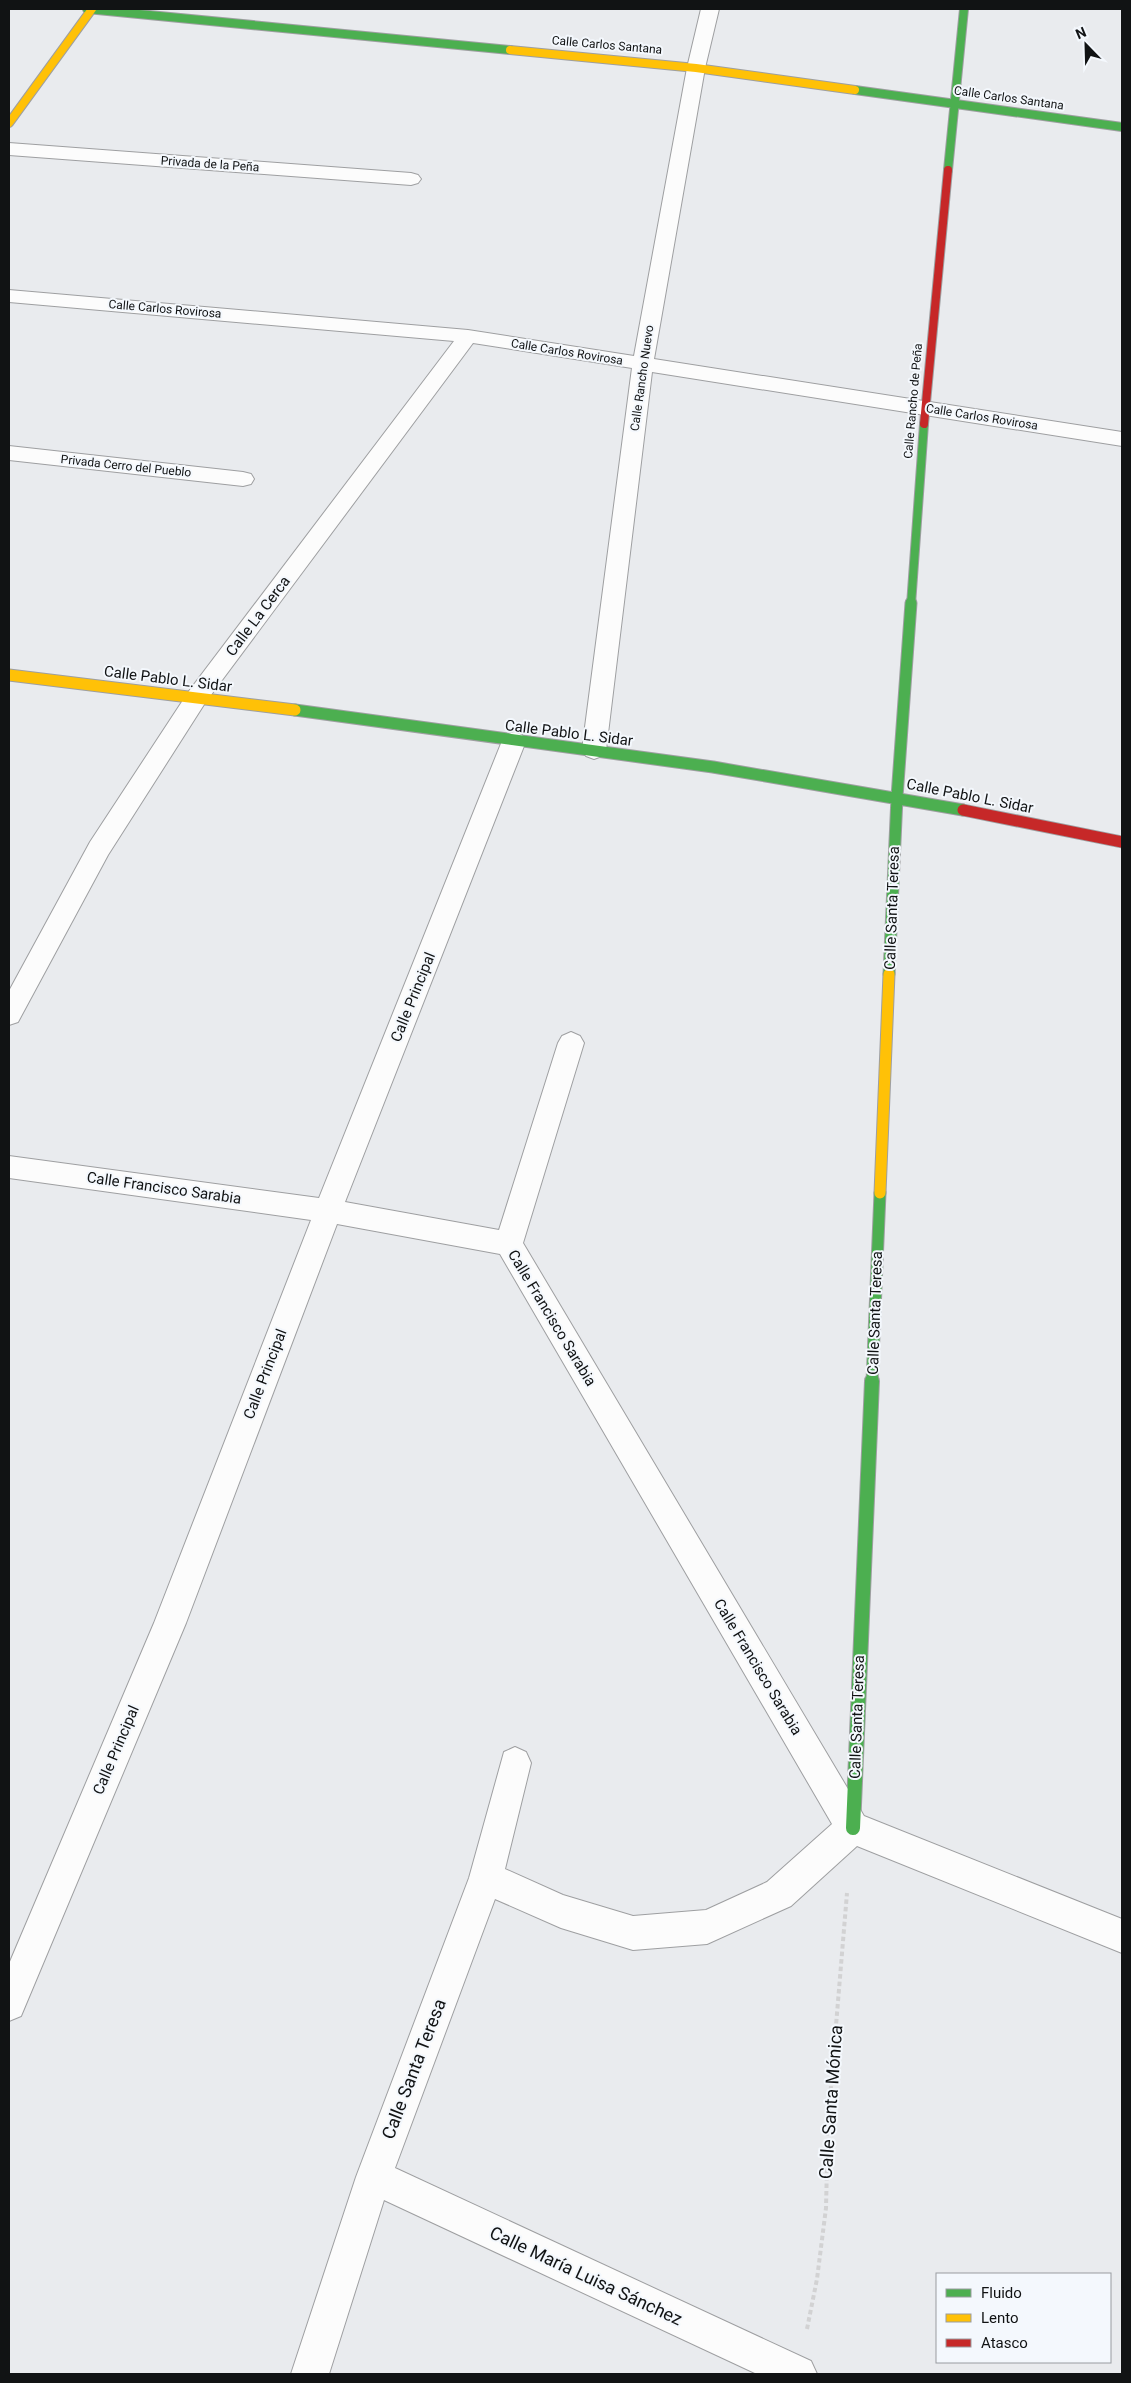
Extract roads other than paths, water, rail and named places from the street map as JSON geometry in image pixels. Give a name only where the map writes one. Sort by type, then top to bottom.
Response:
[{"type":"street","name":"Calle Carlos Santana","points":[[91,9],[696,68],[1122,127]]},
{"type":"street","points":[[9,123],[91,9]]},
{"type":"street","name":"Calle Rancho Nuevo","points":[[594,750],[643,364],[696,68],[710,9]]},
{"type":"street","name":"Calle Rancho de Peña","points":[[897,797],[925,408],[964,9]]},
{"type":"street","name":"Privada de la Peña","points":[[9,148],[411,179]]},
{"type":"street","name":"Calle Carlos Rovirosa","points":[[9,296],[468,336],[1122,439]]},
{"type":"street","name":"Calle La Cerca","points":[[9,1015],[99,848],[197,697],[468,336]]},
{"type":"street","name":"Privada Cerro del Pueblo","points":[[9,453],[243,479]]},
{"type":"street","name":"Calle Pablo L. Sidar","points":[[9,676],[197,697],[514,741],[594,750],[897,797],[1122,842]]},
{"type":"street","name":"Calle Principal","points":[[9,2004],[170,1623],[328,1211],[514,741]]},
{"type":"street","name":"Calle Santa Teresa","points":[[853,1828],[897,797]]},
{"type":"street","points":[[509,1244],[571,1043]]},
{"type":"street","name":"Calle Francisco Sarabia","points":[[9,1167],[328,1211],[509,1244],[853,1828]]},
{"type":"street","name":"Calle Santa Teresa","points":[[310,2374],[374,2177],[486,1878],[515,1763]]},
{"type":"street","points":[[486,1878],[561,1911],[633,1933],[707,1927],[779,1894],[853,1828],[1122,1936]]},
{"type":"street","name":"Calle María Luisa Sánchez","points":[[374,2177],[798,2374]]}]
